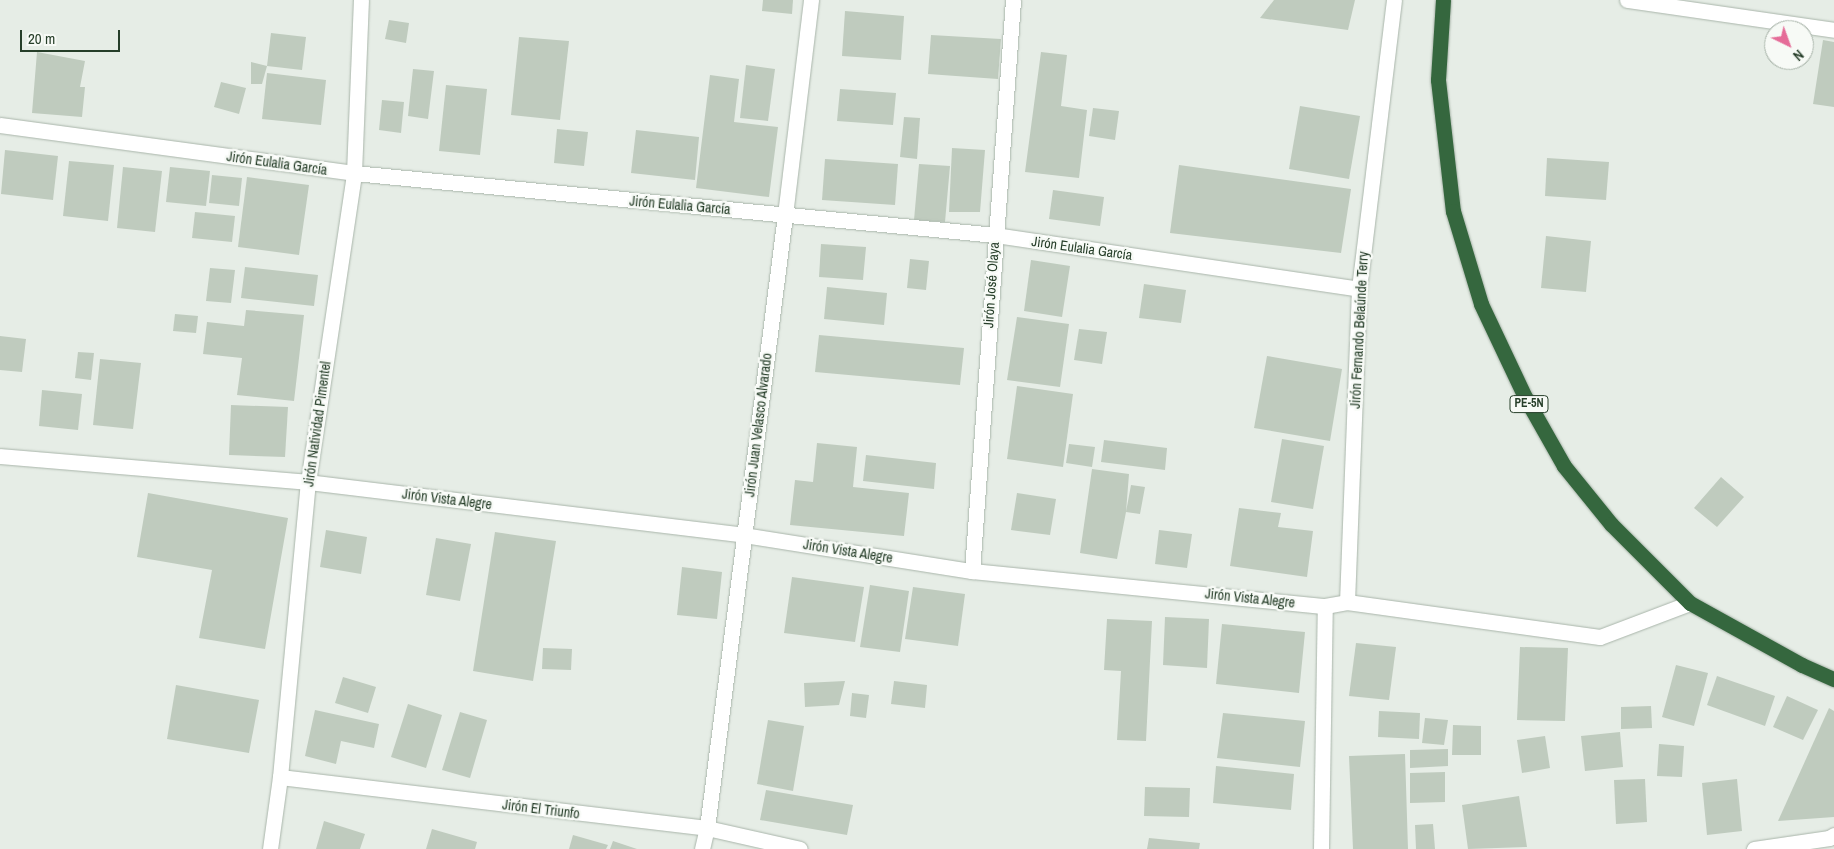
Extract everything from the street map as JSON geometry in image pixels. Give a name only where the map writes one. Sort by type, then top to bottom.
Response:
[{"type":"highway","name":"PE-5N","points":[[1443,0],[1438,80],[1453,212],[1481,304],[1525,397],[1564,466],[1611,524],[1690,603],[1802,665],[1834,679]]},
{"type":"street","name":"Jirón Natividad Pimentel","points":[[270,849],[280,777],[308,482],[354,174],[361,0]]},
{"type":"street","name":"Jirón Juan Velasco Alvarado","points":[[702,849],[707,828],[786,215],[811,0]]},
{"type":"street","name":"Jirón José Olaya","points":[[972,571],[1013,0]]},
{"type":"street","name":"Jirón Fernando Belaúnde Terry","points":[[1347,602],[1359,289],[1394,0]]},
{"type":"street","points":[[1627,0],[1834,30]]},
{"type":"street","name":"Jirón Eulalia García","points":[[0,125],[354,174],[995,235],[1359,289]]},
{"type":"street","name":"Jirón Vista Alegre","points":[[0,456],[308,482],[744,535],[972,571],[1325,606],[1347,602],[1600,637],[1690,603]]},
{"type":"street","points":[[1321,849],[1325,606]]},
{"type":"street","name":"Jirón El Triunfo","points":[[280,777],[707,828],[800,849]]},
{"type":"street","points":[[1754,849],[1829,838],[1834,835]]},
{"type":"building","points":[[763,0],[793,0],[792,14],[762,11]]},
{"type":"building","points":[[1274,0],[1355,0],[1348,30],[1260,18]]},
{"type":"building","points":[[845,11],[904,16],[901,60],[842,56]]},
{"type":"building","points":[[389,20],[409,23],[406,43],[385,39]]},
{"type":"building","points":[[271,33],[306,37],[302,70],[267,66]]},
{"type":"building","points":[[931,35],[1001,39],[998,79],[928,74]]},
{"type":"building","points":[[519,37],[569,41],[560,120],[511,115]]},
{"type":"building","points":[[1823,40],[1834,42],[1834,107],[1813,104]]},
{"type":"building","points":[[37,52],[85,61],[80,87],[85,87],[82,117],[32,113]]},
{"type":"building","points":[[1041,52],[1067,55],[1061,106],[1087,110],[1079,178],[1025,172]]},
{"type":"building","points":[[251,62],[267,66],[262,84],[251,84]]},
{"type":"building","points":[[746,65],[775,69],[768,121],[740,118]]},
{"type":"building","points":[[413,69],[434,71],[428,119],[408,116]]},
{"type":"building","points":[[267,73],[326,80],[321,125],[262,119]]},
{"type":"building","points":[[710,75],[739,79],[734,122],[778,127],[769,197],[696,188]]},
{"type":"building","points":[[221,82],[246,88],[239,114],[214,107]]},
{"type":"building","points":[[446,85],[487,89],[480,155],[439,151]]},
{"type":"building","points":[[840,89],[896,93],[893,125],[837,121]]},
{"type":"building","points":[[382,100],[404,102],[401,133],[379,130]]},
{"type":"building","points":[[1300,106],[1360,116],[1349,179],[1289,169]]},
{"type":"building","points":[[1093,108],[1119,111],[1115,140],[1089,136]]},
{"type":"building","points":[[904,117],[920,118],[917,159],[900,157]]},
{"type":"building","points":[[557,129],[588,132],[584,166],[554,163]]},
{"type":"building","points":[[636,130],[699,137],[695,180],[631,173]]},
{"type":"building","points":[[952,148],[985,150],[980,212],[949,212]]},
{"type":"building","points":[[5,150],[58,156],[53,200],[1,194]]},
{"type":"building","points":[[1547,158],[1609,162],[1606,200],[1545,196]]},
{"type":"building","points":[[825,159],[898,164],[895,205],[822,200]]},
{"type":"building","points":[[69,161],[114,165],[108,221],[63,216]]},
{"type":"building","points":[[919,164],[950,166],[945,222],[914,220]]},
{"type":"building","points":[[1179,165],[1351,189],[1341,253],[1170,233]]},
{"type":"building","points":[[123,167],[162,171],[155,232],[117,228]]},
{"type":"building","points":[[170,167],[210,171],[206,206],[166,202]]},
{"type":"building","points":[[212,175],[242,178],[239,206],[209,203]]},
{"type":"building","points":[[247,177],[309,185],[299,255],[238,247]]},
{"type":"building","points":[[1053,190],[1104,197],[1100,226],[1049,219]]},
{"type":"building","points":[[195,212],[235,216],[232,242],[192,238]]},
{"type":"building","points":[[1546,236],[1591,241],[1586,292],[1541,288]]},
{"type":"building","points":[[821,244],[866,247],[863,280],[819,277]]},
{"type":"building","points":[[910,259],[929,261],[926,290],[907,288]]},
{"type":"building","points":[[1031,260],[1070,266],[1062,317],[1024,311]]},
{"type":"building","points":[[245,267],[318,275],[314,306],[241,298]]},
{"type":"building","points":[[210,268],[235,270],[231,303],[206,301]]},
{"type":"building","points":[[1144,284],[1186,290],[1181,323],[1139,318]]},
{"type":"building","points":[[827,287],[887,293],[884,325],[824,319]]},
{"type":"building","points":[[246,310],[304,315],[294,401],[237,395],[242,358],[203,354],[207,322],[244,326]]},
{"type":"building","points":[[175,314],[198,316],[196,333],[173,331]]},
{"type":"building","points":[[1017,317],[1069,324],[1060,387],[1007,380]]},
{"type":"building","points":[[1079,329],[1107,332],[1102,364],[1074,360]]},
{"type":"building","points":[[819,335],[964,348],[960,385],[815,372]]},
{"type":"building","points":[[0,336],[26,339],[22,372],[0,370]]},
{"type":"building","points":[[78,352],[94,353],[91,380],[75,378]]},
{"type":"building","points":[[1267,356],[1342,369],[1330,441],[1254,428]]},
{"type":"building","points":[[100,359],[141,363],[133,429],[93,425]]},
{"type":"building","points":[[1017,386],[1073,394],[1063,467],[1007,459]]},
{"type":"building","points":[[42,390],[82,394],[78,430],[39,426]]},
{"type":"building","points":[[231,405],[288,407],[285,457],[229,455]]},
{"type":"building","points":[[1282,439],[1324,446],[1313,509],[1271,502]]},
{"type":"building","points":[[1104,440],[1167,448],[1165,470],[1101,462]]},
{"type":"building","points":[[817,443],[857,447],[853,487],[909,493],[904,536],[790,525],[795,480],[813,482]]},
{"type":"building","points":[[1069,444],[1095,447],[1092,467],[1066,463]]},
{"type":"building","points":[[866,455],[936,463],[934,489],[863,481]]},
{"type":"building","points":[[1092,469],[1129,474],[1126,512],[1117,559],[1080,553]]},
{"type":"building","points":[[1721,477],[1744,497],[1717,527],[1694,508]]},
{"type":"building","points":[[1131,485],[1145,487],[1140,514],[1126,512]]},
{"type":"building","points":[[148,493],[288,518],[265,649],[199,638],[212,570],[137,557]]},
{"type":"building","points":[[1017,493],[1056,499],[1050,535],[1011,530]]},
{"type":"building","points":[[1239,508],[1281,513],[1278,527],[1313,531],[1307,577],[1230,566]]},
{"type":"building","points":[[326,530],[367,537],[361,574],[320,567]]},
{"type":"building","points":[[1159,530],[1192,534],[1187,568],[1155,564]]},
{"type":"building","points":[[495,532],[556,541],[533,681],[473,671]]},
{"type":"building","points":[[436,538],[471,544],[460,601],[426,595]]},
{"type":"building","points":[[682,567],[722,572],[717,619],[677,615]]},
{"type":"building","points":[[792,577],[864,587],[855,642],[784,633]]},
{"type":"building","points":[[870,585],[909,591],[900,652],[860,647]]},
{"type":"building","points":[[913,587],[965,594],[958,646],[905,639]]},
{"type":"building","points":[[1165,617],[1209,619],[1207,668],[1163,665]]},
{"type":"building","points":[[1107,619],[1152,621],[1146,741],[1117,740],[1121,671],[1104,670]]},
{"type":"building","points":[[1222,624],[1305,632],[1299,693],[1216,684]]},
{"type":"building","points":[[1356,643],[1396,647],[1389,700],[1349,696]]},
{"type":"building","points":[[1520,647],[1568,648],[1565,721],[1517,720]]},
{"type":"building","points":[[543,648],[572,649],[571,670],[542,669]]},
{"type":"building","points":[[1676,665],[1708,673],[1694,726],[1662,717]]},
{"type":"building","points":[[1717,676],[1775,696],[1765,726],[1707,705]]},
{"type":"building","points":[[343,677],[376,687],[368,713],[335,703]]},
{"type":"building","points":[[845,681],[839,705],[805,707],[804,683]]},
{"type":"building","points":[[894,681],[927,685],[925,708],[891,704]]},
{"type":"building","points":[[176,685],[259,700],[249,753],[167,739]]},
{"type":"building","points":[[852,693],[869,695],[866,718],[850,716]]},
{"type":"building","points":[[1787,696],[1818,710],[1803,740],[1773,727]]},
{"type":"building","points":[[408,704],[442,715],[426,768],[391,757]]},
{"type":"building","points":[[1651,706],[1652,728],[1621,729],[1621,707]]},
{"type":"building","points":[[1829,708],[1834,711],[1834,817],[1778,821]]},
{"type":"building","points":[[315,710],[379,724],[374,748],[341,741],[336,764],[305,756]]},
{"type":"building","points":[[1379,711],[1420,713],[1419,739],[1378,737]]},
{"type":"building","points":[[460,712],[487,720],[470,778],[442,770]]},
{"type":"building","points":[[1223,713],[1305,721],[1300,767],[1217,758]]},
{"type":"building","points":[[1425,718],[1448,720],[1444,745],[1422,743]]},
{"type":"building","points":[[768,720],[804,726],[793,791],[757,784]]},
{"type":"building","points":[[1453,725],[1481,726],[1481,755],[1452,755]]},
{"type":"building","points":[[1620,732],[1623,767],[1585,771],[1581,736]]},
{"type":"building","points":[[1545,736],[1550,768],[1522,773],[1517,740]]},
{"type":"building","points":[[1659,744],[1684,746],[1682,777],[1657,776]]},
{"type":"building","points":[[1448,749],[1448,766],[1410,768],[1410,750]]},
{"type":"building","points":[[1405,754],[1408,849],[1353,849],[1349,756]]},
{"type":"building","points":[[1216,766],[1294,774],[1291,810],[1213,803]]},
{"type":"building","points":[[1445,772],[1445,802],[1410,803],[1410,773]]},
{"type":"building","points":[[1645,779],[1647,822],[1616,824],[1614,780]]},
{"type":"building","points":[[1737,779],[1742,831],[1707,835],[1702,783]]},
{"type":"building","points":[[1145,787],[1190,788],[1189,817],[1144,816]]},
{"type":"building","points":[[766,790],[853,805],[847,835],[760,820]]},
{"type":"building","points":[[1519,796],[1527,847],[1468,849],[1462,805]]},
{"type":"building","points":[[324,821],[365,834],[360,849],[316,849]]},
{"type":"building","points":[[1433,824],[1435,849],[1416,849],[1415,825]]},
{"type":"building","points":[[432,829],[477,842],[475,849],[426,849]]},
{"type":"building","points":[[573,835],[608,845],[606,849],[569,849]]},
{"type":"building","points":[[1149,838],[1200,843],[1199,849],[1147,849]]},
{"type":"building","points":[[613,841],[637,849],[610,849]]}]
